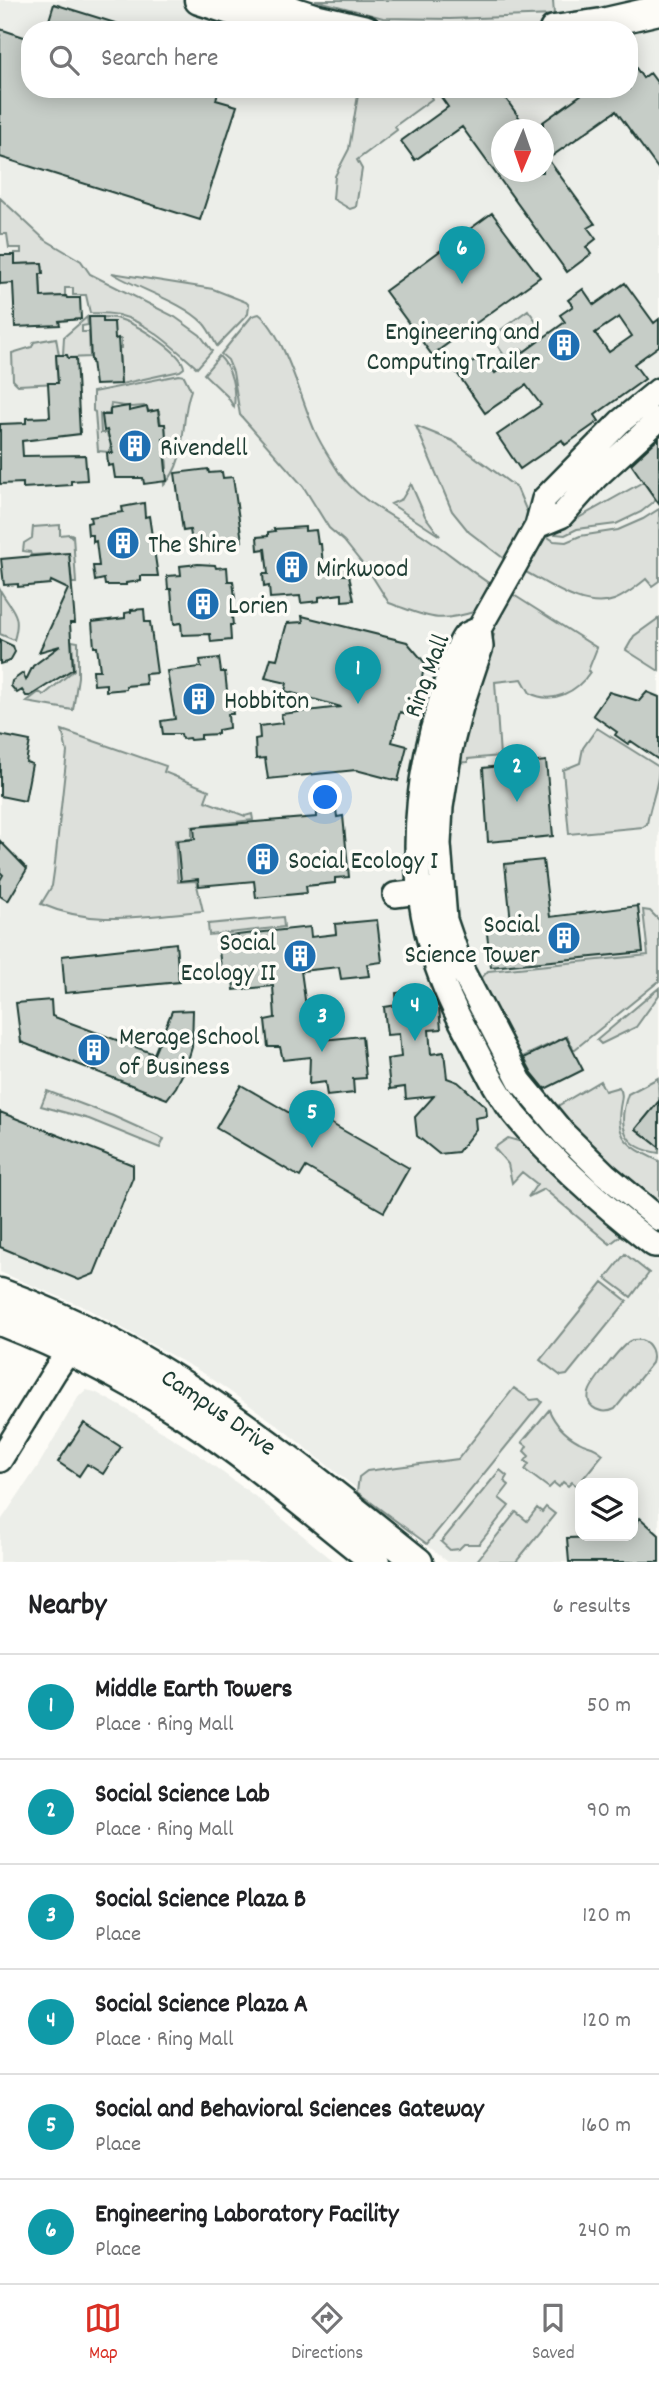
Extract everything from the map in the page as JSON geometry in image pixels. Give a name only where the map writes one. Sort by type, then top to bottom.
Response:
[{"type":"main road","points":[[199,0],[264,21]]},
{"type":"main road","points":[[258,0],[327,21]]},
{"type":"main road","points":[[611,21],[659,10]]},
{"type":"main road","points":[[638,34],[659,29]]},
{"type":"main road","name":"Campus Drive","points":[[0,1293],[76,1340],[139,1388],[194,1421],[376,1562]]},
{"type":"main road","name":"Campus Drive","points":[[0,1321],[76,1340],[156,1367],[281,1452],[418,1562]]},
{"type":"street","points":[[536,528],[544,499],[620,422],[659,390]]},
{"type":"street","points":[[536,528],[561,516],[596,477],[659,419]]},
{"type":"street","name":"Ring Mall","points":[[536,528],[483,620],[464,637],[460,645],[443,692],[429,744],[416,836],[430,891],[445,920],[463,972],[520,1081],[563,1133],[605,1174],[659,1220]]},
{"type":"street","points":[[395,895],[430,891]]},
{"type":"street","name":"Ring Mall","points":[[430,891],[429,942],[442,982],[495,1086],[515,1116],[590,1193],[654,1245],[659,1245]]},
{"type":"street","points":[[505,1122],[520,1134],[539,1140]]},
{"type":"street","points":[[0,1460],[76,1340]]},
{"type":"shaded area","points":[[0,0],[659,0],[659,1562],[448,1562],[276,1424],[205,1374],[86,1308],[0,1272]]},
{"type":"shaded area","points":[[315,0],[553,0],[554,15],[450,19],[383,18]]},
{"type":"shaded area","points":[[358,98],[432,98],[395,126],[397,130],[357,160],[362,169],[356,207],[350,209],[333,199],[335,176],[349,149]]},
{"type":"shaded area","points":[[0,198],[44,239],[81,261],[90,274],[175,317],[200,335],[212,351],[197,368],[140,324],[115,314],[90,313],[86,295],[73,295],[73,288],[65,288],[65,296],[41,297],[42,263],[15,264],[15,253],[21,253],[21,248],[9,248],[7,234],[0,234]]},
{"type":"shaded area","points":[[112,273],[213,289],[246,302],[249,305],[248,314],[217,346],[205,325],[194,315]]},
{"type":"shaded area","points":[[528,310],[536,321],[534,328],[542,339],[525,351],[519,349],[506,358],[493,339],[494,335]]},
{"type":"shaded area","points":[[259,314],[268,323],[284,351],[316,435],[346,482],[367,501],[427,538],[493,586],[477,611],[441,618],[389,603],[372,576],[344,541],[329,528],[303,486],[240,415],[233,372],[228,360],[221,354],[252,316]]},
{"type":"shaded area","points":[[87,317],[88,325],[82,326],[82,332],[89,332],[90,357],[68,358],[63,355],[64,337]]},
{"type":"shaded area","points":[[103,317],[122,320],[150,334],[177,355],[184,368],[121,384],[121,339],[115,339],[103,322]]},
{"type":"shaded area","points":[[56,338],[59,355],[56,356],[58,383],[18,385],[13,380],[12,353],[32,347],[34,342]]},
{"type":"shaded area","points":[[219,356],[232,380],[234,407],[227,396],[204,374]]},
{"type":"shaded area","points":[[184,376],[191,390],[177,464],[164,485],[166,453],[158,453],[157,441],[166,440],[165,424],[161,424],[159,412],[149,411],[144,406],[111,404],[109,414],[100,414],[101,433],[107,433],[111,443],[109,452],[98,451],[93,392]]},
{"type":"shaded area","points":[[416,426],[453,441],[517,488],[527,512],[533,517],[507,561],[469,532],[452,511]]},
{"type":"shaded area","points":[[643,482],[656,500],[641,512],[616,524],[577,529],[565,535],[555,534],[566,519],[573,521]]},
{"type":"shaded area","points":[[411,484],[425,516],[440,536],[391,504],[402,499]]},
{"type":"shaded area","points":[[659,509],[659,581],[652,586],[646,579],[614,600],[590,602],[566,594],[522,570],[543,534],[554,541],[566,542],[580,536],[618,530]]},
{"type":"shaded area","points":[[60,525],[60,535],[73,535],[76,583],[72,583],[69,553],[31,555],[30,552],[23,551],[24,543],[32,538],[33,527]]},
{"type":"shaded area","points":[[0,590],[16,618],[14,640],[0,634]]},
{"type":"shaded area","points":[[509,592],[597,648],[588,671],[590,672],[571,691],[547,698],[530,693],[522,679],[495,682],[500,756],[453,763],[494,635],[487,631]]},
{"type":"shaded area","points":[[659,618],[659,671],[626,650],[634,636]]},
{"type":"shaded area","points":[[72,641],[78,642],[78,677],[73,710],[26,702],[39,692],[44,695],[74,670]]},
{"type":"shaded area","points":[[597,728],[659,767],[647,824],[643,827],[569,834],[563,770],[580,763],[583,748]]},
{"type":"shaded area","points":[[62,730],[166,766],[164,772],[209,790],[205,801],[245,816],[252,814],[253,820],[192,827],[192,839],[175,840],[178,882],[196,881],[203,911],[102,918],[82,916],[41,904],[52,886],[54,872],[67,752]]},
{"type":"shaded area","points":[[643,910],[650,911],[659,920],[659,981],[574,1050],[567,1036],[514,1061],[474,986],[488,971],[648,955]]},
{"type":"shaded area","points":[[283,917],[284,927],[209,935],[208,924]]},
{"type":"shaded area","points":[[659,988],[659,995],[636,1027],[601,1044],[597,1040]]},
{"type":"shaded area","points":[[658,1078],[659,1101],[636,1129],[659,1147],[659,1153],[630,1141],[623,1125],[628,1094]]},
{"type":"shaded area","points":[[600,1081],[605,1091],[619,1087],[621,1090],[619,1120],[623,1136],[634,1147],[659,1161],[659,1205],[656,1209],[551,1110]]},
{"type":"shaded area","points":[[47,1091],[164,1139],[160,1148],[89,1119],[41,1106]]},
{"type":"shaded area","points":[[508,1138],[532,1145],[629,1236],[619,1237],[610,1244],[544,1189],[528,1197],[537,1184],[522,1172],[512,1183],[508,1164],[494,1148]]},
{"type":"shaded area","points":[[625,1254],[649,1273],[631,1297],[606,1278]]},
{"type":"shaded area","points":[[603,1282],[627,1301],[567,1375],[561,1376],[540,1360]]},
{"type":"shaded area","points":[[641,1340],[651,1349],[652,1363],[615,1409],[600,1411],[592,1407],[588,1399],[595,1382],[626,1344]]},
{"type":"shaded area","points":[[514,1388],[531,1400],[539,1399],[542,1402],[427,1544],[357,1492],[359,1477],[367,1471],[458,1459]]},
{"type":"shaded area","points":[[86,1390],[126,1409],[196,1453],[256,1497],[335,1562],[0,1562],[0,1522],[38,1466],[79,1396]]},
{"type":"shaded area","points":[[549,1410],[557,1424],[569,1436],[603,1454],[584,1478],[575,1478],[575,1484],[572,1482],[568,1486],[563,1482],[559,1487],[554,1483],[549,1488],[525,1470],[529,1464],[525,1461],[529,1456],[524,1451],[527,1446],[522,1442]]},
{"type":"shaded area","points":[[500,1470],[507,1476],[504,1481],[509,1485],[499,1498],[509,1506],[479,1544],[464,1544],[459,1549],[450,1550],[441,1542]]},
{"type":"shaded area","points":[[546,1507],[555,1514],[516,1562],[476,1562],[516,1512],[527,1521],[537,1508],[542,1512]]},
{"type":"building","points":[[54,4],[109,21],[49,21]]},
{"type":"building","points":[[0,29],[21,36],[21,98],[217,98],[237,106],[200,220],[0,157]]},
{"type":"building","points":[[638,71],[643,78],[650,73],[659,85],[659,170],[616,111],[554,155],[554,119],[547,119],[576,98],[638,98]]},
{"type":"building","points":[[442,98],[505,98],[520,119],[491,119],[491,167],[462,127],[415,160],[401,141],[448,107]]},
{"type":"building","points":[[554,167],[595,224],[588,228],[596,239],[586,247],[591,254],[567,272],[502,182],[554,182]]},
{"type":"building","points":[[492,213],[540,277],[432,355],[385,291]]},
{"type":"building","points":[[0,255],[15,255],[15,264],[42,263],[41,297],[80,298],[81,319],[59,321],[60,325],[15,327],[13,283],[0,284]]},
{"type":"building","points":[[625,283],[654,323],[659,319],[659,346],[634,364],[645,379],[595,415],[599,421],[565,445],[562,440],[520,469],[497,435],[541,405],[526,385],[485,413],[457,373],[482,355],[495,373],[565,322],[560,315],[573,306],[568,300],[583,289],[594,305]],"holes":[[[619,317],[632,336],[609,352],[595,333]]]},
{"type":"building","points":[[89,317],[103,317],[103,322],[114,322],[115,339],[118,338],[121,384],[95,385]]},
{"type":"building","points":[[56,355],[76,358],[80,434],[22,441],[23,456],[85,455],[87,480],[71,481],[71,485],[23,488],[23,483],[0,484],[0,424],[26,423],[26,418],[50,417],[48,383],[58,383]]},
{"type":"building","name":"Rivendell","points":[[129,406],[129,411],[147,407],[148,412],[158,410],[160,424],[165,424],[166,438],[163,439],[167,481],[144,484],[143,478],[115,478],[113,465],[108,466],[107,453],[113,453],[107,430],[104,431],[102,415],[110,415],[110,409]]},
{"type":"building","points":[[659,438],[659,504],[631,464]]},
{"type":"building","points":[[208,469],[209,473],[222,472],[223,478],[233,477],[242,541],[223,543],[222,539],[192,542],[190,530],[183,531],[175,473]]},
{"type":"building","name":"The Shire","points":[[144,503],[145,517],[149,516],[158,576],[141,576],[141,581],[126,585],[105,585],[104,579],[95,581],[93,566],[99,566],[96,541],[93,542],[93,535],[88,535],[87,523],[91,522],[90,517],[123,512],[122,507]]},
{"type":"building","name":"Mirkwood","points":[[305,527],[305,531],[316,530],[318,544],[321,544],[323,565],[341,563],[342,575],[349,575],[354,600],[342,601],[342,594],[301,603],[300,596],[270,598],[269,586],[264,587],[263,574],[268,574],[265,549],[258,550],[257,537],[268,536],[268,532],[275,531],[274,529]]},
{"type":"building","points":[[69,553],[75,623],[70,623],[73,669],[30,696],[26,696],[22,690],[17,693],[11,686],[12,681],[23,673],[26,680],[33,666],[60,646],[39,652],[68,589],[51,581],[50,584],[18,587],[18,584],[4,585],[1,559]]},
{"type":"building","name":"Lorien","points":[[215,565],[216,568],[227,567],[228,581],[233,581],[235,598],[230,598],[233,625],[230,625],[231,640],[211,642],[210,634],[182,635],[181,623],[174,624],[167,576],[181,575],[180,566]]},
{"type":"building","points":[[144,609],[145,622],[150,622],[157,673],[145,674],[146,684],[126,686],[126,689],[106,691],[106,684],[94,685],[93,670],[100,670],[97,647],[94,647],[92,622],[125,618],[125,613],[131,610]]},
{"type":"building","points":[[302,616],[407,642],[425,663],[414,716],[400,712],[392,742],[407,746],[398,781],[356,770],[268,779],[265,758],[256,759],[255,739],[260,738],[259,726],[283,723],[281,714],[341,707],[285,691],[287,683],[265,678],[271,658],[277,659],[287,623],[303,622]]},
{"type":"building","points":[[0,640],[13,646],[15,652],[10,661],[0,664]]},
{"type":"building","name":"Hobbiton","points":[[219,658],[221,672],[225,672],[228,699],[231,699],[233,714],[228,714],[229,728],[218,730],[218,734],[201,735],[201,739],[190,740],[182,739],[181,734],[163,734],[161,721],[175,719],[167,671],[201,667],[200,660]]},
{"type":"building","points":[[609,692],[639,701],[647,692],[659,697],[659,760],[631,741],[628,744],[615,735],[617,732],[593,715]]},
{"type":"building","points":[[0,735],[30,741],[26,762],[32,764],[25,801],[0,796]]},
{"type":"building","points":[[546,761],[553,836],[488,842],[483,768]]},
{"type":"building","name":"Social Ecology I","points":[[335,801],[337,817],[343,816],[349,877],[335,878],[335,883],[306,886],[307,893],[256,898],[254,881],[199,886],[198,879],[181,881],[177,841],[195,839],[194,827],[317,817],[316,803]]},
{"type":"building","points":[[0,841],[27,869],[8,901],[0,896],[0,880],[3,875],[0,872]]},
{"type":"building","name":"Social Science Tower","points":[[543,860],[550,917],[638,906],[643,952],[491,967],[486,925],[511,922],[505,864]]},
{"type":"building","points":[[377,920],[382,962],[367,964],[369,976],[341,979],[339,967],[301,971],[307,1014],[319,1014],[323,1040],[362,1036],[366,1078],[353,1079],[354,1093],[327,1096],[325,1082],[309,1084],[310,1057],[283,1060],[280,1047],[268,1047],[265,1020],[275,1018],[273,986],[234,990],[233,977],[222,978],[219,950],[231,949],[228,936],[310,927],[311,937],[336,934],[335,924]]},
{"type":"building","points":[[176,943],[179,982],[65,993],[62,956]]},
{"type":"building","points":[[424,989],[425,1000],[434,999],[439,1008],[441,1029],[429,1030],[431,1054],[444,1052],[447,1078],[458,1082],[486,1107],[487,1116],[475,1118],[476,1129],[458,1152],[439,1154],[417,1136],[415,1117],[434,1096],[406,1099],[405,1087],[390,1089],[387,1059],[401,1057],[399,1034],[387,1035],[384,1007],[397,1005],[396,993]]},
{"type":"building","name":"Merage School of Business","points":[[51,1000],[52,1016],[154,1054],[172,1011],[193,1010],[192,1047],[186,1067],[167,1099],[21,1042],[16,1003]]},
{"type":"building","points":[[566,1037],[583,1070],[545,1089],[524,1058]]},
{"type":"building","points":[[241,1085],[319,1130],[325,1120],[409,1168],[384,1212],[306,1167],[300,1177],[216,1128]]},
{"type":"building","points":[[659,1101],[659,1147],[636,1129]]},
{"type":"building","points":[[0,1112],[133,1165],[133,1177],[94,1274],[79,1280],[0,1247]]},
{"type":"building","points":[[84,1423],[121,1447],[103,1474],[87,1464],[79,1476],[58,1462]]},
{"type":"building","points":[[640,1518],[659,1535],[659,1562],[569,1562],[567,1538],[575,1538],[575,1541],[638,1541]]},
{"type":"place","name":"Engineering Laboratory Facility","points":[[462,284]]},
{"type":"place","name":"Engineering and Computing Trailer","points":[[564,345]]},
{"type":"place","name":"Rivendell","points":[[135,446]]},
{"type":"place","name":"The Shire","points":[[123,543]]},
{"type":"place","name":"Mirkwood","points":[[292,567]]},
{"type":"place","name":"Lorien","points":[[203,604]]},
{"type":"place","name":"Hobbiton","points":[[199,699]]},
{"type":"place","name":"Middle Earth Towers","points":[[358,704]]},
{"type":"place","name":"Social Science Lab","points":[[517,802]]},
{"type":"place","name":"Social Ecology I","points":[[263,859]]},
{"type":"place","name":"Social Science Tower","points":[[564,938]]},
{"type":"place","name":"Social Ecology II","points":[[300,956]]},
{"type":"place","name":"Social Science Plaza A","points":[[415,1041]]},
{"type":"place","name":"Merage School of Business","points":[[94,1050]]},
{"type":"place","name":"Social Science Plaza B","points":[[322,1052]]},
{"type":"place","name":"Social and Behavioral Sciences Gateway","points":[[312,1148]]}]
